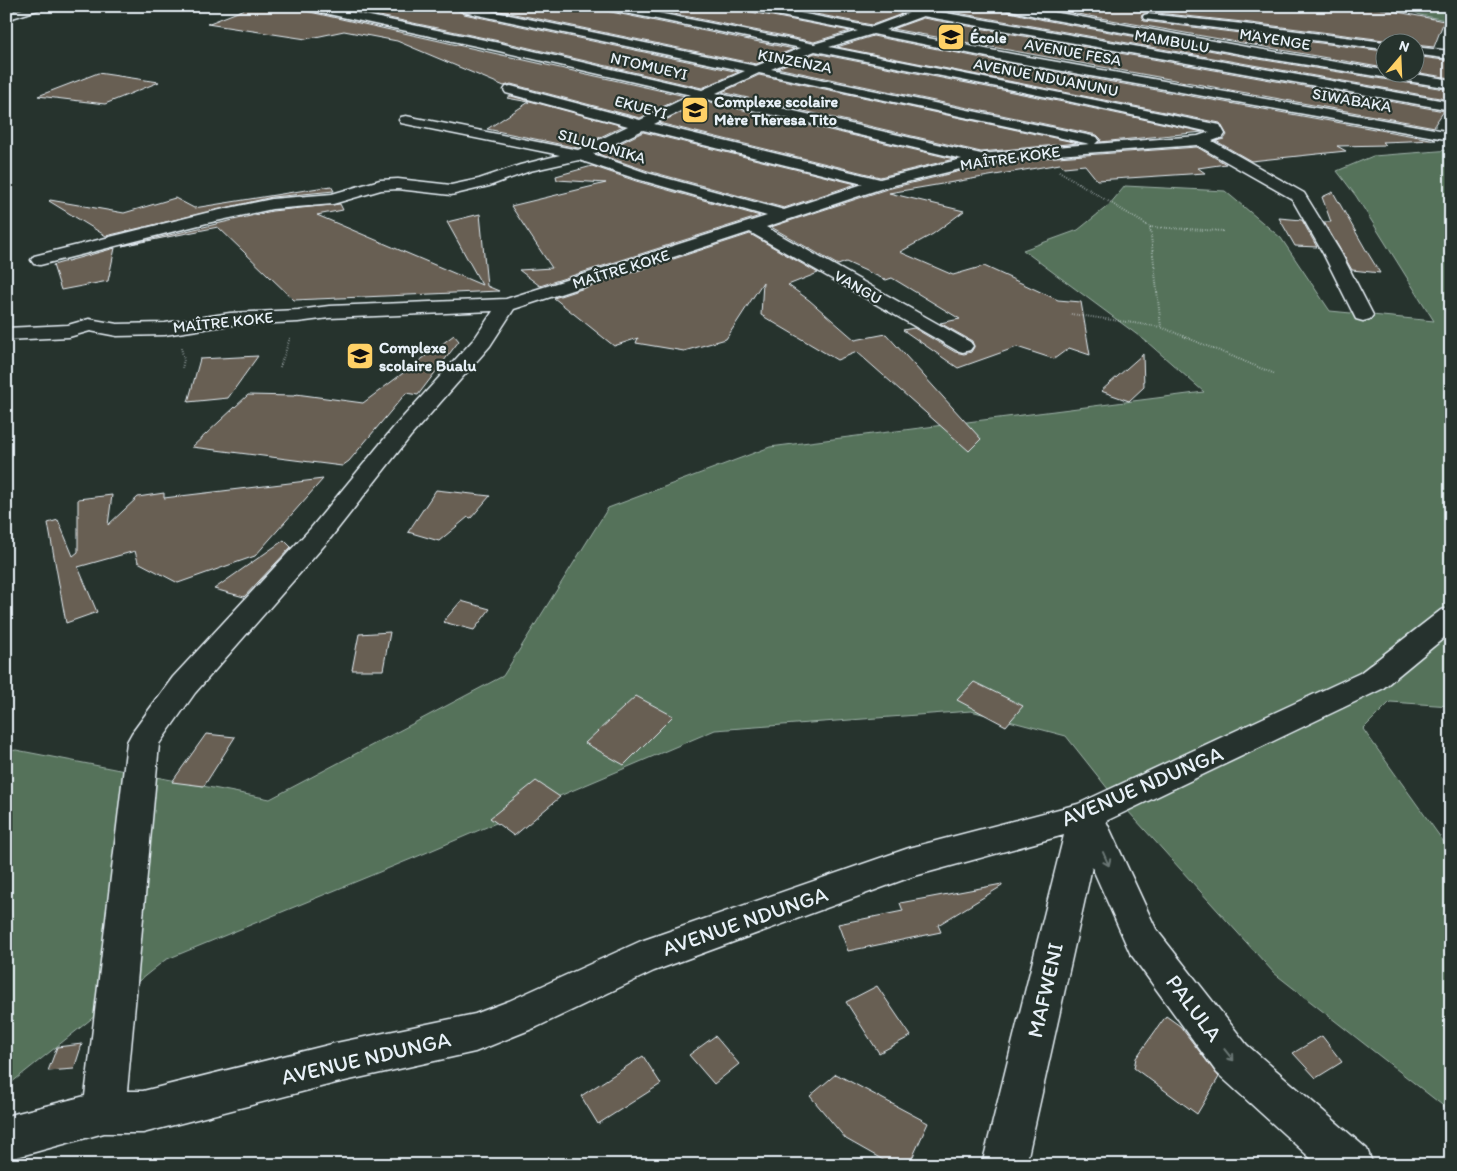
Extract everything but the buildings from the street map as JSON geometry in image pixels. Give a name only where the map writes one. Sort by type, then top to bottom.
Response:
[{"type":"street","points":[[6,18],[45,6]]},
{"type":"street","name":"AVENUE NDUANUNU","points":[[606,6],[812,48],[1070,97],[1226,118]]},
{"type":"street","name":"AVENUE FESA","points":[[746,6],[1012,58],[1259,87]]},
{"type":"street","name":"MAMBULU","points":[[887,6],[1259,87],[1451,106]]},
{"type":"street","points":[[946,6],[962,10]]},
{"type":"street","name":"MAYENGE","points":[[1005,6],[1044,15],[1242,50],[1451,84]]},
{"type":"street","name":"NTOMUEYI","points":[[310,7],[499,47],[981,159]]},
{"type":"street","name":"KINZENZA","points":[[464,9],[928,104],[1120,146]]},
{"type":"street","points":[[40,260],[206,218],[272,204],[333,199],[387,184],[457,190],[525,168],[580,155],[756,70],[812,48],[872,31],[920,12]]},
{"type":"street","points":[[1139,13],[1155,17],[1374,45]]},
{"type":"street","points":[[1424,52],[1451,56]]},
{"type":"street","points":[[1200,140],[1218,134],[1226,118],[1259,87]]},
{"type":"street","name":"SIWABAKA","points":[[1259,87],[1451,136]]},
{"type":"street","name":"EKUEYI","points":[[511,90],[641,125],[880,184]]},
{"type":"street","name":"SILULONIKA","points":[[406,120],[580,155],[642,176],[786,216]]},
{"type":"street","points":[[1200,140],[1298,196],[1332,253],[1364,315]]},
{"type":"street","name":"MAÎTRE KOKE","points":[[6,334],[69,331],[89,326],[118,330],[165,328],[230,319],[298,316],[329,312],[507,304],[753,227],[880,184],[981,159],[1028,153],[1200,140]]},
{"type":"street","name":"VANGU","points":[[753,227],[963,346]]},
{"type":"street","points":[[104,1112],[143,742],[184,685],[320,534],[402,432],[483,342],[507,304]]},
{"type":"street","name":"AVENUE NDUNGA","points":[[6,1138],[104,1112],[143,1112],[336,1063],[475,1033],[523,1014],[641,958],[909,863],[1086,815],[1371,681],[1451,616]]},
{"type":"street","name":"PALULA","points":[[1086,815],[1143,941],[1232,1059],[1339,1160]]},
{"type":"street","name":"MAFWENI","points":[[1004,1165],[1086,815]]},
{"type":"path","points":[[1028,153],[1150,227],[1222,231]]},
{"type":"path","points":[[1150,227],[1162,327]]},
{"type":"path","points":[[1071,314],[1162,327],[1275,374]]},
{"type":"path","points":[[280,367],[298,316]]},
{"type":"green space","points":[[1403,6],[1451,6],[1451,21],[1420,15]]},
{"type":"green space","points":[[1451,150],[1451,706],[1390,702],[1363,729],[1451,852],[1451,1112],[1274,973],[1108,789],[1066,736],[971,711],[715,730],[416,857],[165,960],[6,1087],[6,752],[16,750],[270,799],[503,676],[608,508],[770,447],[1204,392],[1147,342],[1023,250],[1078,230],[1109,205],[1125,186],[1225,191],[1281,238],[1330,311],[1434,321],[1356,196],[1337,171],[1373,156]]},
{"type":"place","name":"École","points":[[951,37]]},
{"type":"place","name":"Complexe scolaire Mère Theresa Tito","points":[[695,110]]},
{"type":"place","name":"Complexe scolaire Bualu","points":[[360,356]]}]
